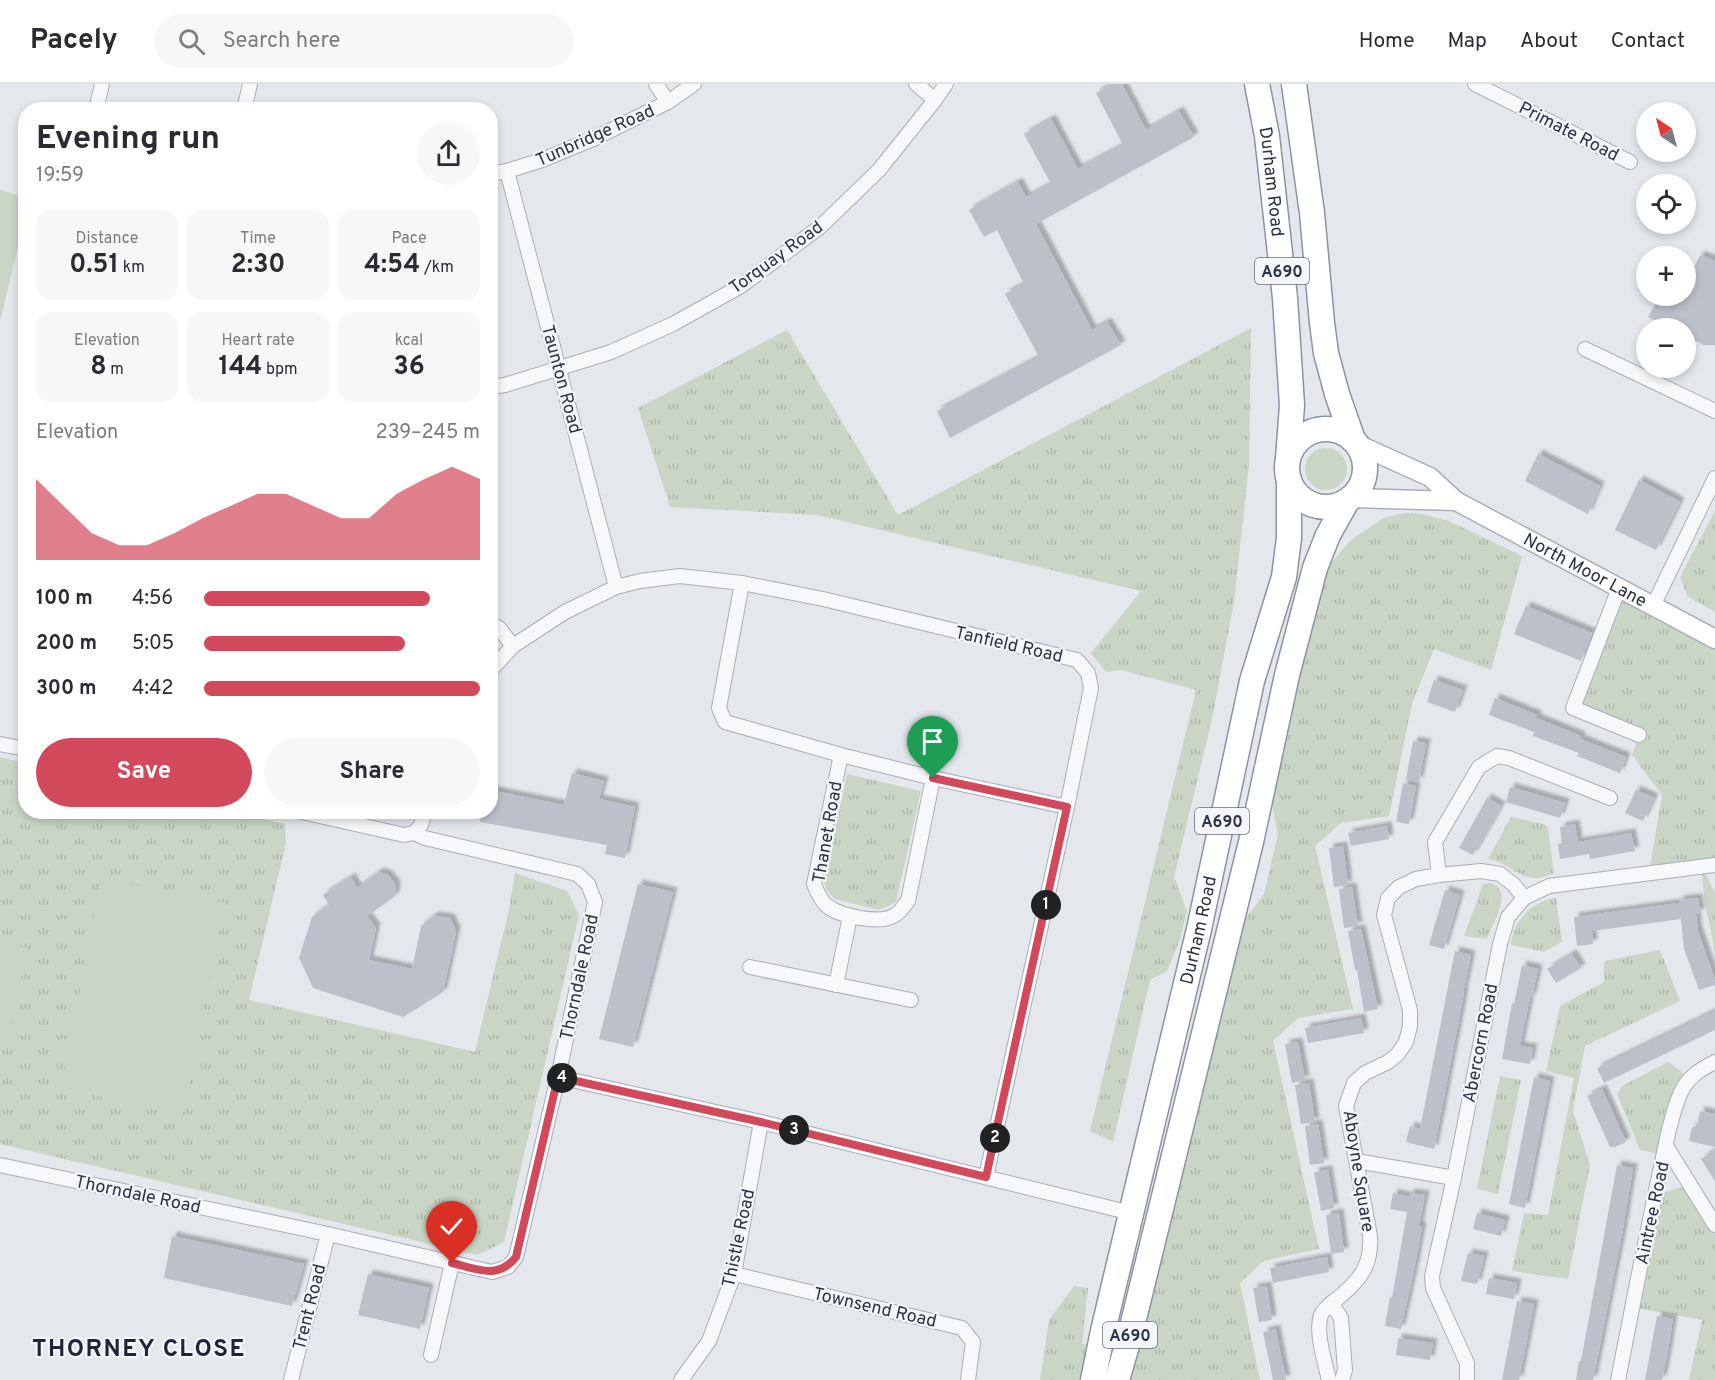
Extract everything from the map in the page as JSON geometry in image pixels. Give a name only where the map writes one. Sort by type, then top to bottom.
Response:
[{"type":"highway","name":"Durham Road","points":[[1093,1380],[1102,1331],[1199,929],[1252,681],[1284,577],[1289,538],[1288,469],[1292,405],[1285,298],[1267,136],[1257,84]]},
{"type":"highway","name":"Durham Road","points":[[1117,1380],[1251,842],[1287,675],[1315,568],[1328,535],[1349,499],[1362,483],[1365,471],[1364,459],[1337,394],[1326,353],[1312,213],[1294,84]]},
{"type":"highway","points":[[1349,499],[1336,506],[1312,505],[1294,490],[1288,469],[1293,448],[1309,433],[1332,429],[1343,433],[1355,442]]},
{"type":"street","points":[[98,102],[102,84]]},
{"type":"street","points":[[246,102],[250,84]]},
{"type":"street","points":[[656,84],[668,102]]},
{"type":"street","name":"Tunbridge Road","points":[[498,173],[542,160],[594,139],[668,102],[694,84]]},
{"type":"street","points":[[916,84],[935,100]]},
{"type":"street","name":"Torquay Road","points":[[498,386],[611,352],[673,324],[741,286],[820,227],[879,170],[946,84]]},
{"type":"street","name":"Primate Road","points":[[1475,84],[1630,162]]},
{"type":"street","name":"Taunton Road","points":[[507,171],[616,587]]},
{"type":"street","points":[[1585,350],[1715,411]]},
{"type":"street","name":"North Moor Lane","points":[[1355,442],[1430,477],[1456,501],[1715,639]]},
{"type":"street","points":[[1653,606],[1715,478]]},
{"type":"street","name":"North Moor Lane","points":[[1349,499],[1456,501]]},
{"type":"street","name":"Tanfield Road","points":[[498,662],[513,646],[565,612],[616,587],[640,581],[680,576],[742,583],[823,599],[1077,660],[1088,673],[1090,688],[1067,807],[986,1177]]},
{"type":"street","name":"Thanet Road","points":[[742,583],[719,708],[725,722],[933,778],[1067,807]]},
{"type":"street","points":[[1619,588],[1573,708],[1640,735]]},
{"type":"street","points":[[498,627],[513,646]]},
{"type":"street","points":[[0,744],[18,747]]},
{"type":"street","name":"Thanet Road","points":[[841,755],[814,884],[827,906],[850,916],[881,919],[895,915],[908,901],[933,778]]},
{"type":"street","points":[[1439,875],[1436,842],[1479,767],[1497,756],[1509,758],[1610,798]]},
{"type":"street","name":"Thorndale Road","points":[[0,1165],[328,1234],[492,1272],[508,1267],[516,1257],[558,1077],[595,902],[588,884],[577,874],[424,838],[414,833],[404,836],[332,819]]},
{"type":"street","points":[[414,833],[421,825],[422,819]]},
{"type":"street","points":[[1524,898],[1556,884],[1715,865]]},
{"type":"street","name":"Aboyne Square","points":[[1329,1380],[1318,1328],[1321,1313],[1354,1285],[1365,1269],[1371,1251],[1346,1106],[1354,1083],[1365,1073],[1388,1062],[1397,1054],[1406,1042],[1410,1026],[1410,1010],[1384,915],[1388,898],[1399,886],[1416,879],[1481,871],[1500,874],[1514,885],[1524,898]]},
{"type":"street","name":"Abercorn Road","points":[[1467,1380],[1467,1363],[1433,1288],[1432,1276],[1454,1178],[1500,944],[1508,917],[1524,898]]},
{"type":"street","points":[[836,985],[850,916]]},
{"type":"street","points":[[750,967],[911,1000]]},
{"type":"street","name":"Aintree Road","points":[[1618,1380],[1676,1105],[1690,1078],[1715,1062]]},
{"type":"street","points":[[558,1077],[761,1122],[1131,1213]]},
{"type":"street","name":"Thistle Road","points":[[683,1380],[709,1341],[734,1275],[761,1122]]},
{"type":"street","points":[[1666,1146],[1715,1225]]},
{"type":"street","points":[[1357,1161],[1454,1178]]},
{"type":"street","name":"Trent Road","points":[[291,1380],[328,1234]]},
{"type":"street","points":[[431,1355],[452,1263]]},
{"type":"street","name":"Townsend Road","points":[[734,1275],[962,1328],[973,1342],[968,1380]]},
{"type":"street","points":[[1331,1303],[1341,1318],[1345,1370],[1342,1380]]},
{"type":"green space","points":[[0,190],[18,195],[18,247],[0,321]]},
{"type":"green space","points":[[1251,328],[1249,464],[1234,602],[1212,719],[1174,877],[1187,911],[1180,940],[1167,971],[1150,980],[1113,1142],[1090,1131],[1196,690],[1121,670],[1106,672],[1091,653],[1141,591],[817,515],[670,507],[638,408],[787,330],[898,515]]},
{"type":"green space","points":[[1326,448],[1341,454],[1347,469],[1341,484],[1326,490],[1311,484],[1305,469],[1311,454]]},
{"type":"green space","points":[[1715,511],[1715,612],[1687,596],[1680,577]]},
{"type":"green space","points":[[1404,513],[1422,514],[1449,521],[1522,556],[1491,670],[1434,649],[1412,704],[1389,816],[1341,823],[1315,846],[1353,1009],[1298,1018],[1273,1041],[1319,1249],[1263,1261],[1240,1283],[1260,1380],[1126,1380],[1238,929],[1264,894],[1278,834],[1270,796],[1316,596],[1331,563],[1351,540],[1384,518]]},
{"type":"green space","points":[[1619,588],[1715,639],[1715,865],[1702,867],[1715,893],[1715,951],[1705,904],[1701,867],[1649,873],[1662,795],[1632,755],[1639,735],[1573,708]]},
{"type":"green space","points":[[0,757],[18,761],[18,819],[263,819],[285,824],[286,843],[249,1000],[475,1052],[509,909],[515,873],[567,891],[579,915],[504,1242],[477,1255],[0,1144]]},
{"type":"green space","points":[[847,774],[921,791],[896,902],[879,910],[835,899],[827,891],[824,882]]},
{"type":"green space","points":[[1511,817],[1544,824],[1548,828],[1554,873],[1532,878],[1495,860],[1488,859]]},
{"type":"green space","points":[[101,879],[224,902],[184,1112],[61,1089]]},
{"type":"green space","points":[[1491,883],[1500,890],[1502,897],[1487,939],[1464,936],[1483,884]]},
{"type":"green space","points":[[1556,898],[1562,942],[1544,952],[1511,945],[1515,928],[1525,914],[1539,903]]},
{"type":"green space","points":[[0,942],[28,948],[8,1038],[0,1036]]},
{"type":"green space","points":[[1660,950],[1680,1001],[1585,1046],[1573,1111],[1590,1165],[1568,1279],[1512,1271],[1524,1213],[1548,1215],[1574,1078],[1546,1071],[1560,1006],[1604,982],[1604,961]]},
{"type":"green space","points":[[1668,1062],[1690,1078],[1664,1155],[1640,1150],[1617,1094],[1622,1086]]},
{"type":"green space","points":[[1500,1076],[1521,1080],[1498,1194],[1477,1189]]},
{"type":"green space","points":[[1690,1185],[1715,1225],[1715,1380],[1689,1380],[1702,1320],[1632,1307],[1655,1195]]},
{"type":"green space","points":[[1074,1286],[1088,1288],[1082,1344],[1090,1345],[1085,1380],[1040,1380],[1049,1320]]},
{"type":"building","points":[[1112,84],[1122,84],[1146,130],[1179,111],[1194,137],[1036,224],[1092,330],[1107,322],[1121,345],[950,438],[937,411],[1039,357],[1005,294],[1024,284],[997,230],[984,237],[969,210],[1018,182],[1026,197],[1051,184],[1024,134],[1051,119],[1078,169],[1123,145],[1096,93]]},
{"type":"building","points":[[1700,255],[1715,261],[1715,345],[1704,345],[1696,341],[1696,318],[1648,317],[1654,306],[1696,306],[1696,263]]},
{"type":"building","points":[[1538,454],[1600,486],[1588,514],[1525,481]]},
{"type":"building","points":[[1639,480],[1680,502],[1656,550],[1615,530]]},
{"type":"building","points":[[1526,606],[1592,633],[1581,661],[1514,634]]},
{"type":"building","points":[[1434,680],[1463,690],[1455,712],[1427,702]]},
{"type":"building","points":[[1495,698],[1581,736],[1580,739],[1626,757],[1620,773],[1577,756],[1579,753],[1533,736],[1534,732],[1489,715]]},
{"type":"building","points":[[1413,741],[1426,743],[1419,782],[1406,779]]},
{"type":"building","points":[[572,773],[604,781],[599,799],[635,807],[625,858],[605,854],[607,845],[480,822],[481,819],[498,819],[498,792],[564,805]]},
{"type":"building","points":[[1403,783],[1416,786],[1409,824],[1396,822]]},
{"type":"building","points":[[1510,787],[1565,803],[1560,818],[1506,802]]},
{"type":"building","points":[[1636,790],[1654,798],[1643,821],[1625,813]]},
{"type":"building","points":[[1487,798],[1501,806],[1473,855],[1459,848]]},
{"type":"building","points":[[1575,824],[1578,842],[1631,833],[1635,851],[1590,859],[1589,854],[1560,859],[1558,844],[1562,843],[1560,827]]},
{"type":"building","points":[[1387,826],[1389,839],[1351,846],[1348,833]]},
{"type":"building","points":[[1343,846],[1348,885],[1334,887],[1329,848]]},
{"type":"building","points":[[379,872],[388,875],[396,885],[395,896],[367,916],[376,928],[369,960],[412,969],[421,926],[434,916],[450,918],[456,931],[443,992],[403,1017],[313,988],[299,958],[312,917],[329,905],[323,895],[351,877],[357,888]]},
{"type":"building","points":[[638,884],[673,892],[633,1047],[599,1039]]},
{"type":"building","points":[[1352,887],[1358,926],[1344,928],[1339,889]]},
{"type":"building","points":[[1445,890],[1460,895],[1444,949],[1429,945]]},
{"type":"building","points":[[1698,898],[1700,913],[1696,914],[1698,931],[1715,985],[1699,990],[1684,949],[1681,919],[1592,931],[1593,944],[1577,946],[1574,917],[1679,903],[1679,900]]},
{"type":"building","points":[[1361,929],[1378,1009],[1364,1012],[1348,931]]},
{"type":"building","points":[[1455,951],[1471,955],[1434,1149],[1406,1142],[1410,1126],[1420,1129]]},
{"type":"building","points":[[1572,954],[1581,968],[1556,983],[1547,969]]},
{"type":"building","points":[[1522,965],[1538,969],[1520,1046],[1533,1048],[1530,1064],[1502,1059],[1512,1003],[1514,1004]]},
{"type":"building","points":[[1715,1011],[1715,1030],[1604,1083],[1597,1068]]},
{"type":"building","points":[[1361,1018],[1364,1033],[1308,1043],[1305,1028]]},
{"type":"building","points":[[1298,1042],[1305,1080],[1292,1083],[1285,1044]]},
{"type":"building","points":[[1534,1077],[1550,1081],[1525,1208],[1509,1204]]},
{"type":"building","points":[[1309,1083],[1315,1122],[1301,1124],[1295,1085]]},
{"type":"building","points":[[1602,1089],[1626,1142],[1615,1147],[1610,1147],[1587,1096]]},
{"type":"building","points":[[1700,1111],[1715,1114],[1715,1147],[1689,1141],[1692,1127],[1697,1127]]},
{"type":"building","points":[[1318,1124],[1324,1163],[1310,1165],[1305,1126]]},
{"type":"building","points":[[1715,1150],[1715,1181],[1701,1159]]},
{"type":"building","points":[[1617,1165],[1633,1168],[1622,1234],[1593,1380],[1576,1380],[1579,1361],[1581,1361]]},
{"type":"building","points":[[1328,1170],[1334,1208],[1321,1211],[1314,1172]]},
{"type":"building","points":[[1393,1193],[1409,1197],[1410,1193],[1425,1195],[1419,1226],[1422,1226],[1401,1329],[1385,1326],[1407,1212],[1390,1209]]},
{"type":"building","points":[[1339,1213],[1344,1252],[1331,1254],[1326,1215]]},
{"type":"building","points":[[1477,1213],[1505,1220],[1501,1236],[1473,1229]]},
{"type":"building","points":[[172,1236],[304,1264],[292,1306],[164,1278]]},
{"type":"building","points":[[1468,1253],[1484,1256],[1477,1284],[1461,1281]]},
{"type":"building","points":[[1327,1257],[1329,1272],[1273,1283],[1270,1268]]},
{"type":"building","points":[[368,1274],[429,1288],[420,1329],[358,1315]]},
{"type":"building","points":[[1489,1278],[1517,1283],[1514,1299],[1486,1294]]},
{"type":"building","points":[[1267,1286],[1272,1320],[1259,1322],[1253,1288]]},
{"type":"building","points":[[1517,1301],[1534,1304],[1519,1380],[1502,1380]]},
{"type":"building","points":[[1657,1316],[1673,1319],[1667,1356],[1662,1380],[1645,1380]]},
{"type":"building","points":[[1276,1329],[1286,1380],[1273,1380],[1263,1332]]},
{"type":"building","points":[[1398,1338],[1433,1343],[1430,1360],[1396,1355]]},
{"type":"district","name":"THORNEY CLOSE","points":[[139,1348]]},
{"type":"route","points":[[452,1263],[492,1272],[508,1267],[516,1257],[558,1077],[761,1122],[986,1177],[1067,807],[933,778]]}]
